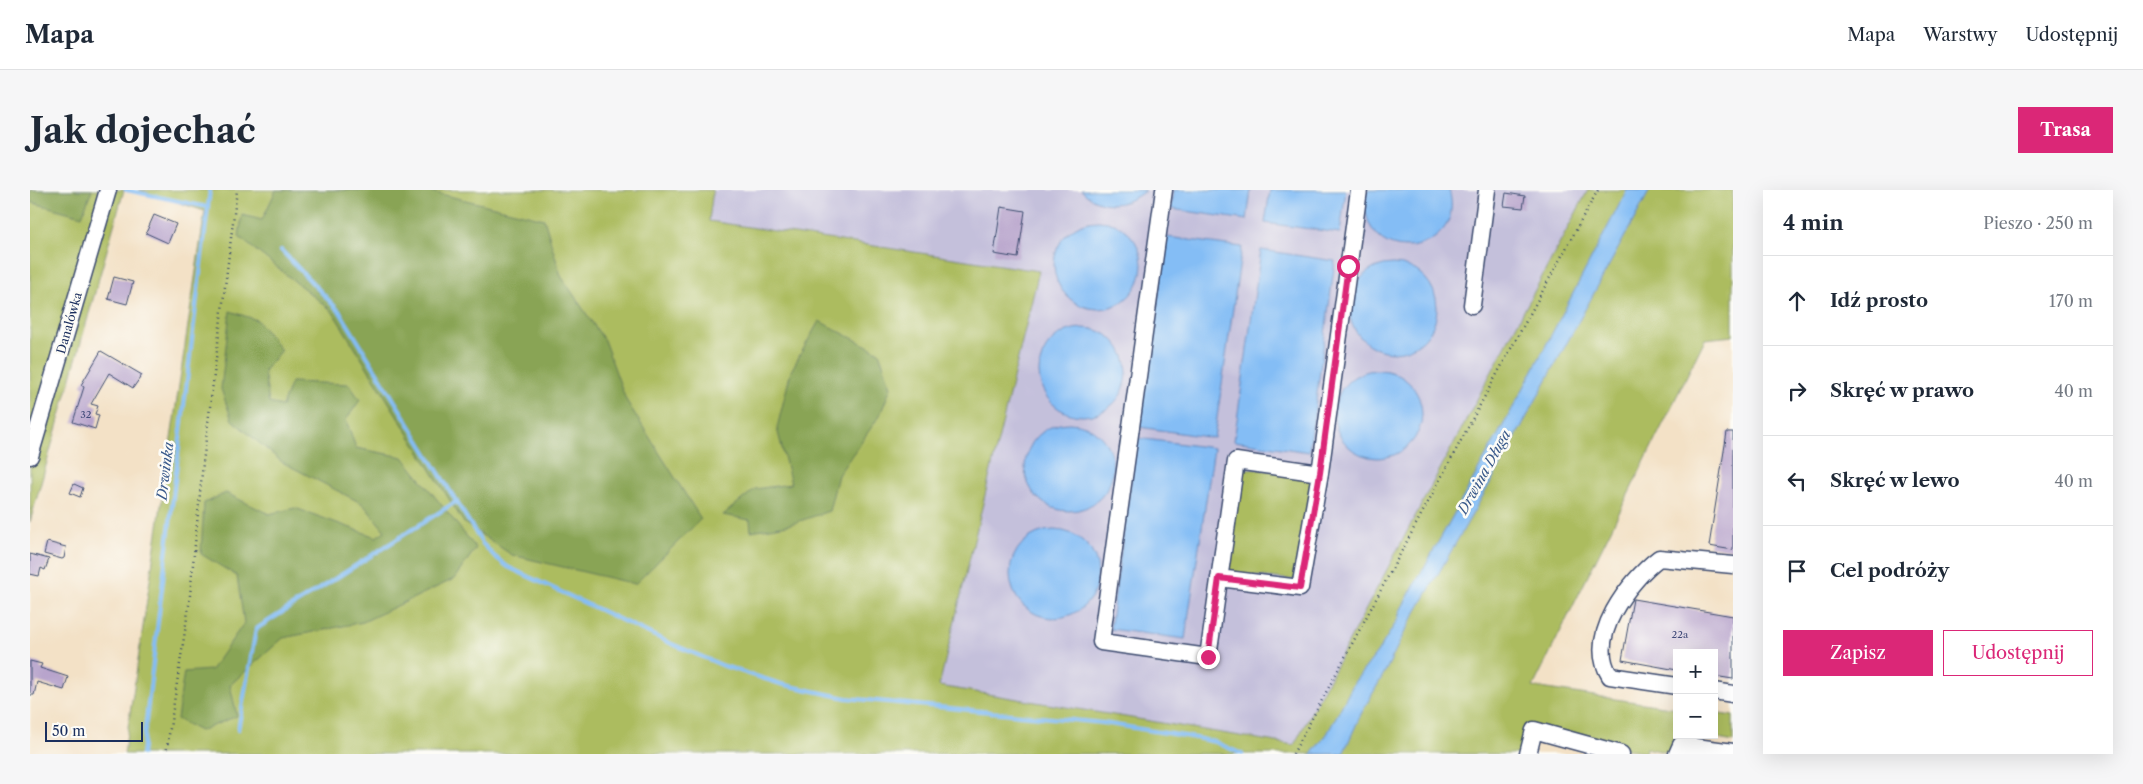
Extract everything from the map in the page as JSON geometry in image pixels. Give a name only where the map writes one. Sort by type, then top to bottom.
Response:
[{"type":"street","name":"Danalówka","points":[[30,456],[108,190]]},
{"type":"street","points":[[1164,190],[1101,642],[1208,657],[1236,461],[1320,473]]},
{"type":"street","points":[[1219,578],[1300,588],[1320,473],[1359,190]]},
{"type":"street","points":[[1472,305],[1487,190]]},
{"type":"street","points":[[1673,685],[1610,676],[1604,666],[1603,647],[1608,620],[1647,568],[1659,558],[1733,565]]},
{"type":"street","points":[[1718,692],[1733,694]]},
{"type":"street","points":[[1528,754],[1534,730],[1621,754]]},
{"type":"street","points":[[1677,754],[1681,745],[1728,752]]},
{"type":"path","points":[[166,754],[189,605],[204,453],[237,190]]},
{"type":"path","points":[[1293,754],[1480,405],[1598,190]]},
{"type":"shaded area","points":[[713,190],[1588,190],[1294,745],[939,686],[1038,271],[708,221]]},
{"type":"green space","points":[[30,190],[124,190],[30,522]]},
{"type":"green space","points":[[30,190],[92,190],[82,216],[30,202]]},
{"type":"green space","points":[[139,190],[713,190],[709,221],[1039,271],[939,686],[1294,745],[1588,190],[1733,190],[1733,336],[1705,339],[1533,687],[1673,707],[1674,739],[1669,753],[1646,748],[1645,753],[1529,727],[1522,754],[124,754],[205,211]]},
{"type":"green space","points":[[276,190],[424,190],[544,219],[561,276],[604,340],[626,400],[701,519],[635,584],[512,555],[464,523],[332,311],[239,237],[242,215],[262,220]]},
{"type":"green space","points":[[230,311],[257,320],[281,350],[264,371],[269,403],[282,406],[291,382],[349,384],[360,400],[346,420],[356,448],[403,457],[476,548],[454,579],[363,622],[283,638],[230,685],[237,716],[200,731],[177,719],[184,672],[211,670],[244,623],[237,576],[201,554],[204,503],[226,493],[269,514],[295,508],[376,537],[385,531],[363,504],[282,462],[232,420],[221,389]]},
{"type":"green space","points":[[819,321],[879,352],[891,387],[880,415],[838,475],[829,511],[788,525],[751,531],[750,520],[723,515],[755,489],[791,484],[777,428],[791,371]]},
{"type":"green space","points":[[1243,468],[1317,476],[1295,580],[1227,573],[1232,503]]},
{"type":"green space","points":[[1718,714],[1733,716],[1733,742],[1718,739]]},
{"type":"water","points":[[1081,190],[1146,190],[1130,200],[1113,204],[1096,201]]},
{"type":"water","points":[[1174,190],[1251,190],[1247,220],[1171,209]]},
{"type":"water","points":[[1270,190],[1346,190],[1340,233],[1265,223]]},
{"type":"water","points":[[1367,190],[1449,190],[1451,210],[1445,227],[1434,238],[1418,245],[1402,247],[1386,242],[1373,231],[1365,210]]},
{"type":"water","name":"Drwina Długa","points":[[1627,190],[1650,190],[1500,466],[1403,635],[1361,714],[1343,754],[1311,754],[1327,734],[1355,681],[1377,653],[1398,619],[1400,611],[1521,393]]},
{"type":"water","points":[[1098,221],[1115,225],[1129,234],[1138,248],[1142,265],[1138,282],[1129,296],[1115,305],[1098,309],[1081,305],[1067,296],[1058,282],[1054,265],[1058,248],[1067,234],[1081,225]]},
{"type":"water","points":[[1167,237],[1242,247],[1214,438],[1139,427]]},
{"type":"water","points":[[1261,250],[1335,261],[1309,452],[1234,441]]},
{"type":"water","points":[[1393,264],[1410,268],[1424,277],[1433,291],[1437,308],[1433,325],[1424,339],[1410,348],[1393,352],[1376,348],[1362,339],[1353,325],[1349,308],[1353,291],[1362,277],[1376,268]]},
{"type":"water","points":[[1083,328],[1100,332],[1114,341],[1123,355],[1127,372],[1123,389],[1114,403],[1100,412],[1083,416],[1066,412],[1052,403],[1043,389],[1039,372],[1043,355],[1052,341],[1066,332]]},
{"type":"water","points":[[1378,370],[1395,374],[1409,383],[1418,397],[1422,414],[1418,431],[1409,445],[1395,454],[1378,458],[1361,454],[1347,445],[1338,431],[1334,414],[1338,397],[1347,383],[1361,374]]},
{"type":"water","points":[[1069,423],[1086,427],[1100,436],[1109,450],[1113,467],[1109,484],[1100,498],[1086,507],[1069,511],[1052,507],[1038,498],[1029,484],[1025,467],[1029,450],[1038,436],[1052,427]]},
{"type":"water","points":[[1137,438],[1214,448],[1185,639],[1110,629]]},
{"type":"water","points":[[1054,530],[1071,534],[1085,543],[1094,557],[1098,574],[1094,591],[1085,605],[1071,614],[1054,618],[1037,614],[1023,605],[1014,591],[1010,574],[1014,557],[1023,543],[1037,534]]},
{"type":"building","points":[[1506,193],[1525,196],[1523,208],[1504,206]]},
{"type":"building","points":[[1001,207],[1025,211],[1018,258],[994,254]]},
{"type":"building","points":[[154,215],[176,224],[168,243],[146,233]]},
{"type":"building","points":[[114,277],[133,282],[127,304],[108,299]]},
{"type":"building","points":[[101,351],[142,375],[133,388],[109,373],[91,404],[98,406],[95,414],[99,415],[95,429],[73,422],[84,387],[81,385]]},
{"type":"building","points":[[1727,432],[1733,432],[1733,550],[1709,546]]},
{"type":"building","points":[[74,484],[83,488],[80,497],[70,493]]},
{"type":"building","points":[[47,542],[66,547],[64,558],[44,554]]},
{"type":"building","points":[[30,554],[49,559],[45,570],[41,568],[39,576],[30,574]]},
{"type":"building","points":[[1633,599],[1733,616],[1733,679],[1718,677],[1718,649],[1673,649],[1673,669],[1622,660]]},
{"type":"building","points":[[30,661],[42,664],[40,668],[68,677],[64,690],[37,682],[34,695],[30,695]]},
{"type":"waterway","points":[[126,190],[207,207]]},
{"type":"waterway","name":"Drwinka","points":[[142,754],[210,190]]},
{"type":"waterway","points":[[281,250],[340,312],[482,543],[508,567],[672,644],[724,666],[781,684],[846,698],[1103,723],[1215,742],[1242,754]]},
{"type":"waterway","points":[[238,730],[256,629],[457,501]]},
{"type":"route","points":[[1208,657],[1219,578],[1300,588],[1320,473],[1348,266]]}]
